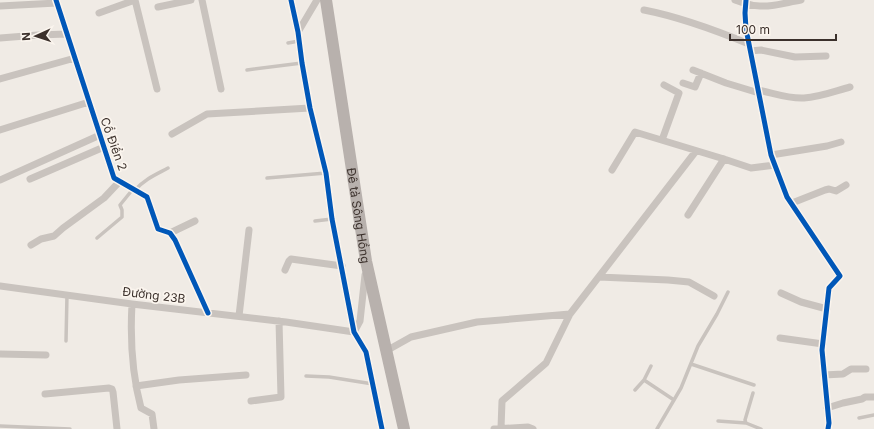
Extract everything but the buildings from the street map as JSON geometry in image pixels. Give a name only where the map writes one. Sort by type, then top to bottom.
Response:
[{"type":"main road","name":"Đê tả Sông Hồng","points":[[326,0],[366,261],[404,429]]},
{"type":"street","points":[[99,13],[135,0],[157,89]]},
{"type":"street","points":[[158,7],[190,0]]},
{"type":"street","points":[[202,0],[221,89]]},
{"type":"street","points":[[291,0],[298,32],[310,108],[326,173],[332,219],[354,332],[366,352],[382,429]]},
{"type":"street","points":[[298,32],[317,0]]},
{"type":"street","points":[[735,0],[761,7],[801,0]]},
{"type":"street","points":[[0,6],[57,1]]},
{"type":"street","name":"Cổ Điển 2","points":[[57,1],[114,178],[147,197],[158,229],[170,233],[175,240],[208,313]]},
{"type":"street","points":[[746,2],[746,29],[771,155],[787,197],[840,276],[829,288],[822,350],[828,429]]},
{"type":"street","points":[[644,10],[708,28],[750,47],[761,50],[795,57],[826,56]]},
{"type":"street","points":[[0,38],[67,34]]},
{"type":"street","points":[[0,79],[75,58]]},
{"type":"street","points":[[693,70],[726,83],[785,96],[804,98],[850,87]]},
{"type":"street","points":[[683,83],[695,87],[700,73]]},
{"type":"street","points":[[662,140],[678,94],[678,92],[664,85]]},
{"type":"street","points":[[0,130],[89,102]]},
{"type":"street","points":[[172,134],[208,114],[310,108]]},
{"type":"street","points":[[612,170],[635,132],[751,168],[776,165]]},
{"type":"street","points":[[0,180],[100,135]]},
{"type":"street","points":[[771,155],[827,146],[840,142]]},
{"type":"street","points":[[30,179],[104,147]]},
{"type":"street","points":[[533,429],[528,427],[498,429],[502,401],[546,363],[570,314],[696,151]]},
{"type":"street","points":[[688,215],[724,159]]},
{"type":"street","points":[[31,244],[41,239],[54,236],[104,198],[120,181]]},
{"type":"street","points":[[792,203],[825,190],[830,189],[836,191],[846,185]]},
{"type":"street","points":[[170,233],[195,221]]},
{"type":"street","points":[[238,316],[249,230]]},
{"type":"street","points":[[285,270],[289,261],[292,259],[342,266]]},
{"type":"street","points":[[354,332],[360,321],[366,261]]},
{"type":"street","points":[[599,277],[688,282],[714,296]]},
{"type":"street","name":"Đường 23B","points":[[0,286],[132,304],[279,321],[354,332]]},
{"type":"street","points":[[781,293],[801,302],[827,309]]},
{"type":"street","points":[[132,304],[130,328],[136,386],[141,408],[152,414],[154,429]]},
{"type":"street","points":[[386,351],[411,337],[478,322],[570,314]]},
{"type":"street","points":[[250,401],[281,397],[279,321]]},
{"type":"street","points":[[780,338],[823,344]]},
{"type":"street","points":[[0,354],[46,355]]},
{"type":"street","points":[[824,375],[843,374],[851,369],[866,369]]},
{"type":"street","points":[[136,386],[179,380],[246,375]]},
{"type":"street","points":[[45,394],[109,388],[112,389],[117,429]]},
{"type":"street","points":[[827,408],[865,397],[874,397]]},
{"type":"lane","points":[[288,43],[299,41]]},
{"type":"lane","points":[[248,70],[302,63]]},
{"type":"lane","points":[[97,238],[122,217],[120,205],[134,190],[148,178],[168,168]]},
{"type":"lane","points":[[267,178],[326,173]]},
{"type":"lane","points":[[315,221],[332,219]]},
{"type":"lane","points":[[657,429],[681,388],[698,346],[728,292]]},
{"type":"lane","points":[[66,341],[67,295]]},
{"type":"lane","points":[[691,364],[754,385]]},
{"type":"lane","points":[[636,390],[644,380],[651,366]]},
{"type":"lane","points":[[306,376],[373,384]]},
{"type":"lane","points":[[644,380],[674,400]]},
{"type":"lane","points":[[746,423],[745,420],[753,393]]},
{"type":"lane","points":[[859,418],[874,415]]},
{"type":"lane","points":[[718,421],[746,423],[761,429]]},
{"type":"lane","points":[[0,426],[70,429]]},
{"type":"cycle path","points":[[56,0],[114,178],[147,197],[158,229],[170,233],[175,240],[208,313]]},
{"type":"cycle path","points":[[291,0],[298,32],[310,108],[326,173],[332,219],[354,332],[366,352],[382,429]]},
{"type":"cycle path","points":[[746,0],[746,29],[771,155],[787,197],[840,276],[829,288],[822,350],[829,423],[828,429]]}]
